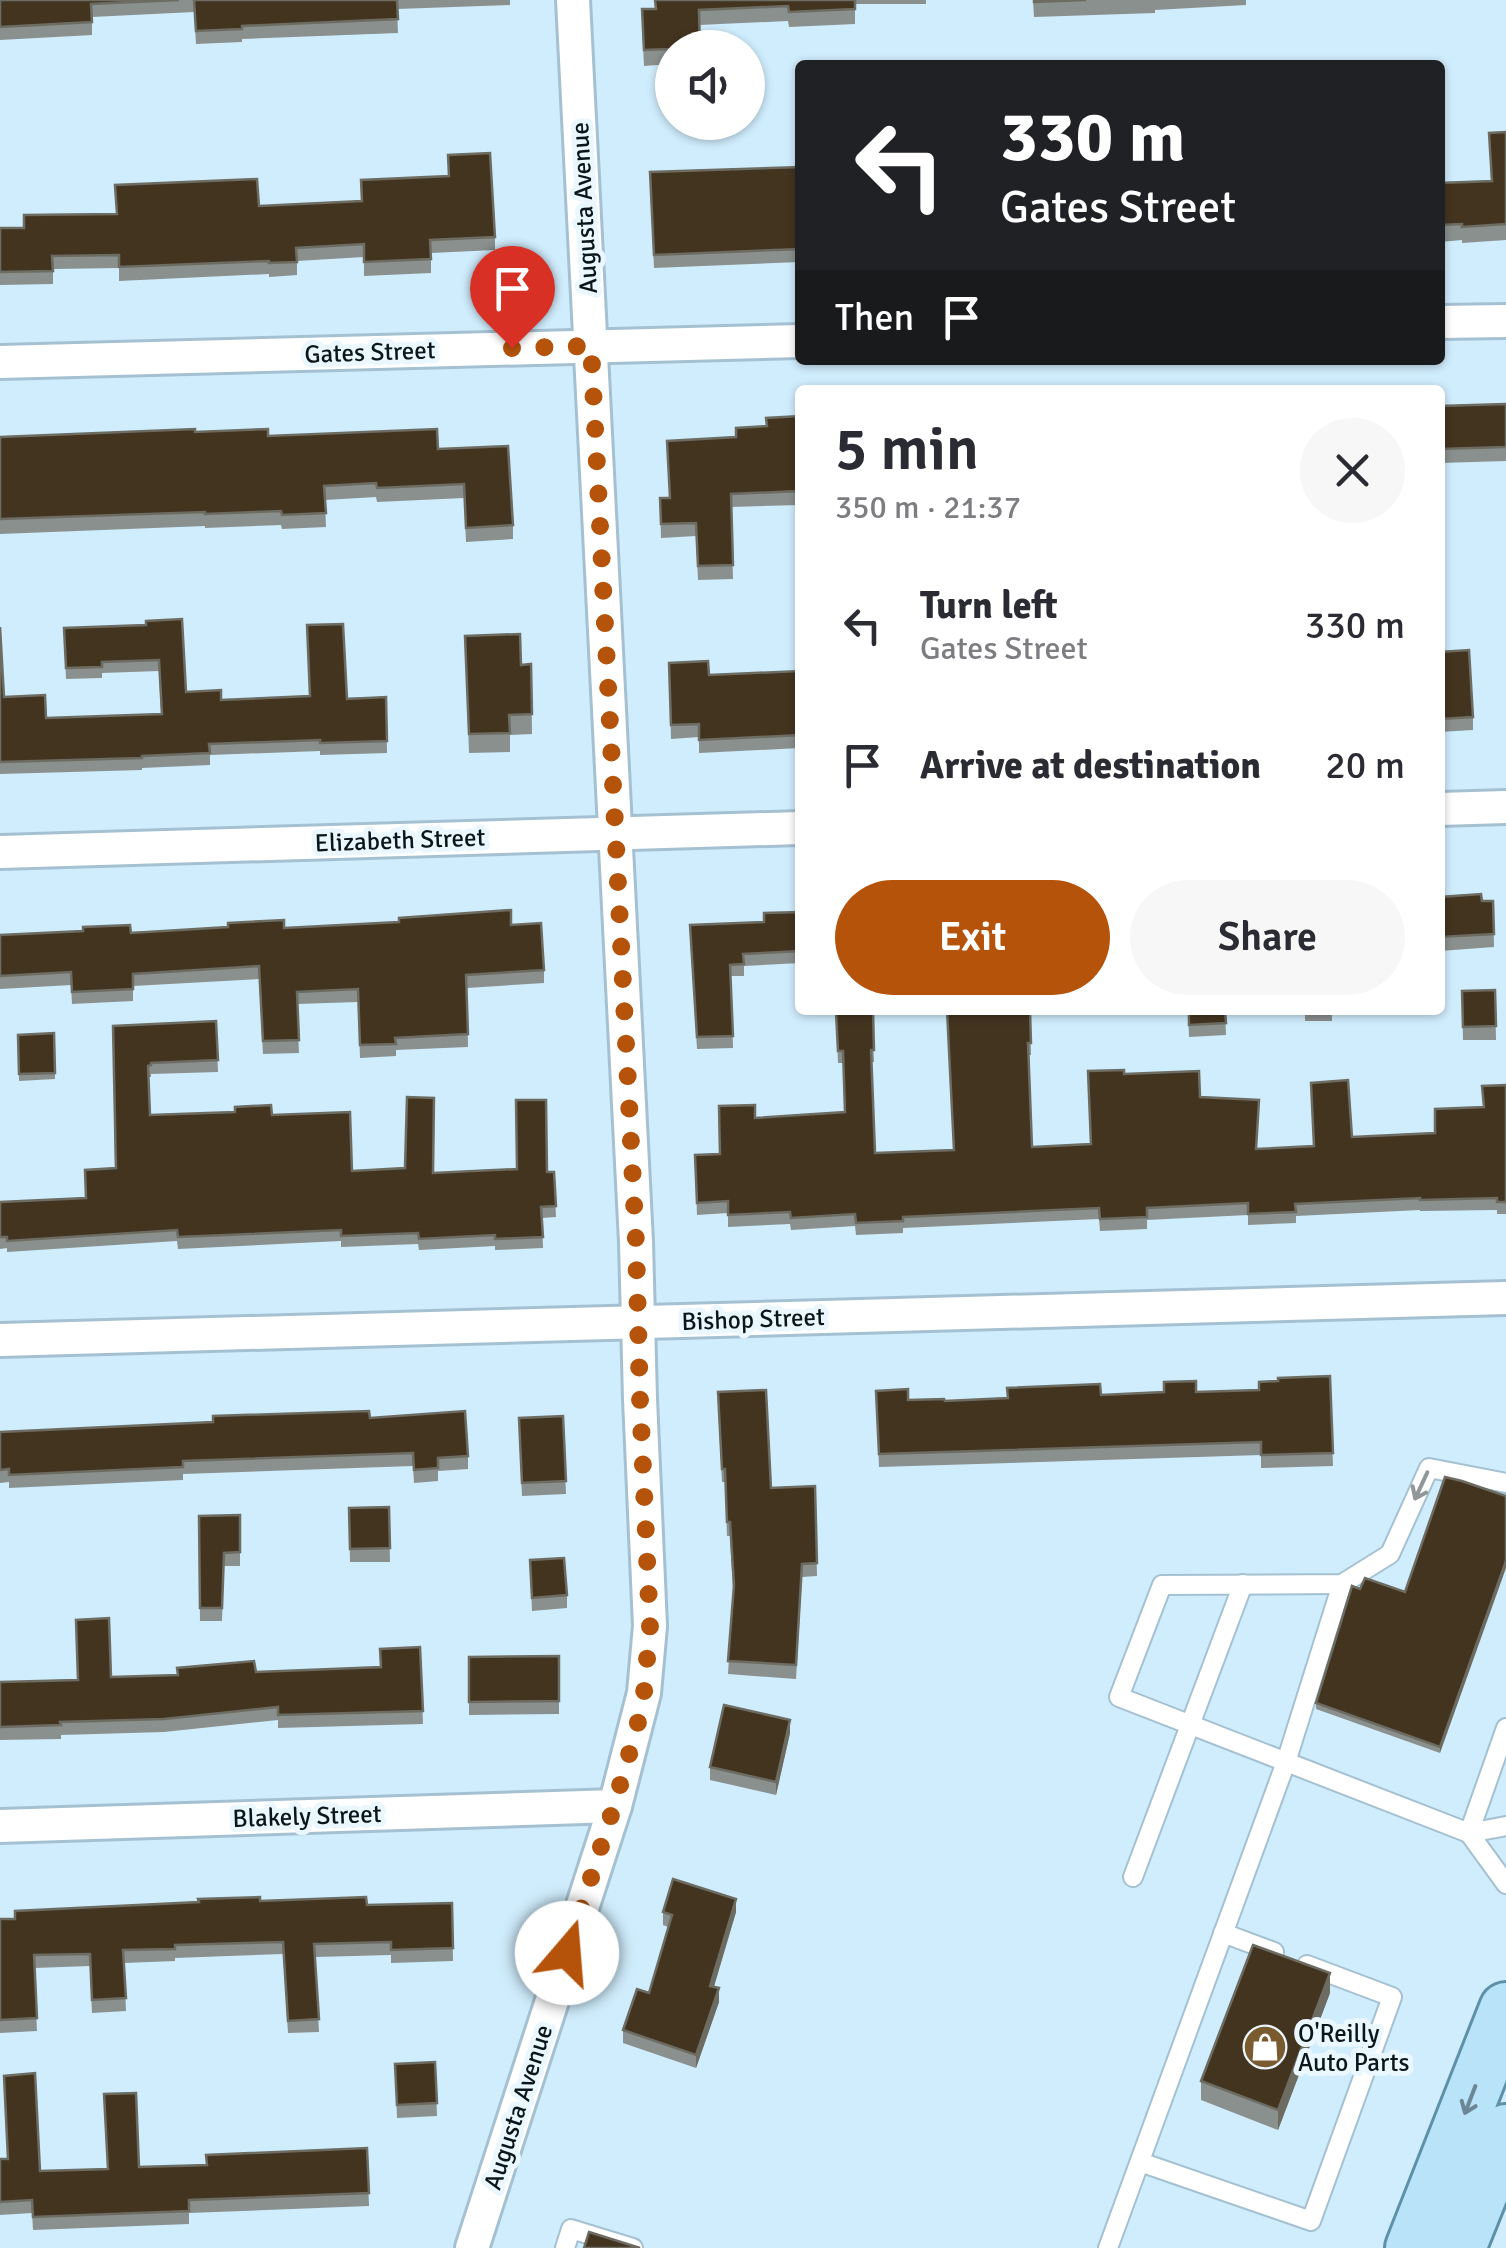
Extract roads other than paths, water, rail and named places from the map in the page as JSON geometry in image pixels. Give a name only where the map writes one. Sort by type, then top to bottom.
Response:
[{"type":"main road","points":[[1412,2248],[1506,2009]]},
{"type":"main road","points":[[1460,2248],[1506,2131]]},
{"type":"street","name":"Augusta Avenue","points":[[472,2248],[614,1806],[644,1693],[650,1626],[616,834],[573,0]]},
{"type":"street","points":[[1445,322],[1506,320]]},
{"type":"street","name":"Gates Street","points":[[0,362],[795,340]]},
{"type":"street","points":[[1445,808],[1506,806]]},
{"type":"street","name":"Elizabeth Street","points":[[0,852],[795,828]]},
{"type":"street","name":"Bishop Street","points":[[0,1340],[1506,1298]]},
{"type":"street","name":"Blakely Street","points":[[0,1826],[614,1806]]},
{"type":"lane","points":[[1506,1482],[1430,1468],[1390,1554],[1342,1584],[1162,1585],[1119,1697],[1469,1833],[1506,1826]]},
{"type":"lane","points":[[1132,1877],[1243,1584]]},
{"type":"lane","points":[[1108,2248],[1286,1762],[1342,1584]]},
{"type":"lane","points":[[1469,1833],[1506,1728]]},
{"type":"lane","points":[[1469,1833],[1506,1884]]},
{"type":"lane","points":[[1140,2162],[1311,2221],[1392,1998],[1223,1933]]},
{"type":"lane","points":[[565,2248],[571,2228],[633,2248]]},
{"type":"place","name":"O'Reilly Auto Parts","points":[[1265,2047]]}]
